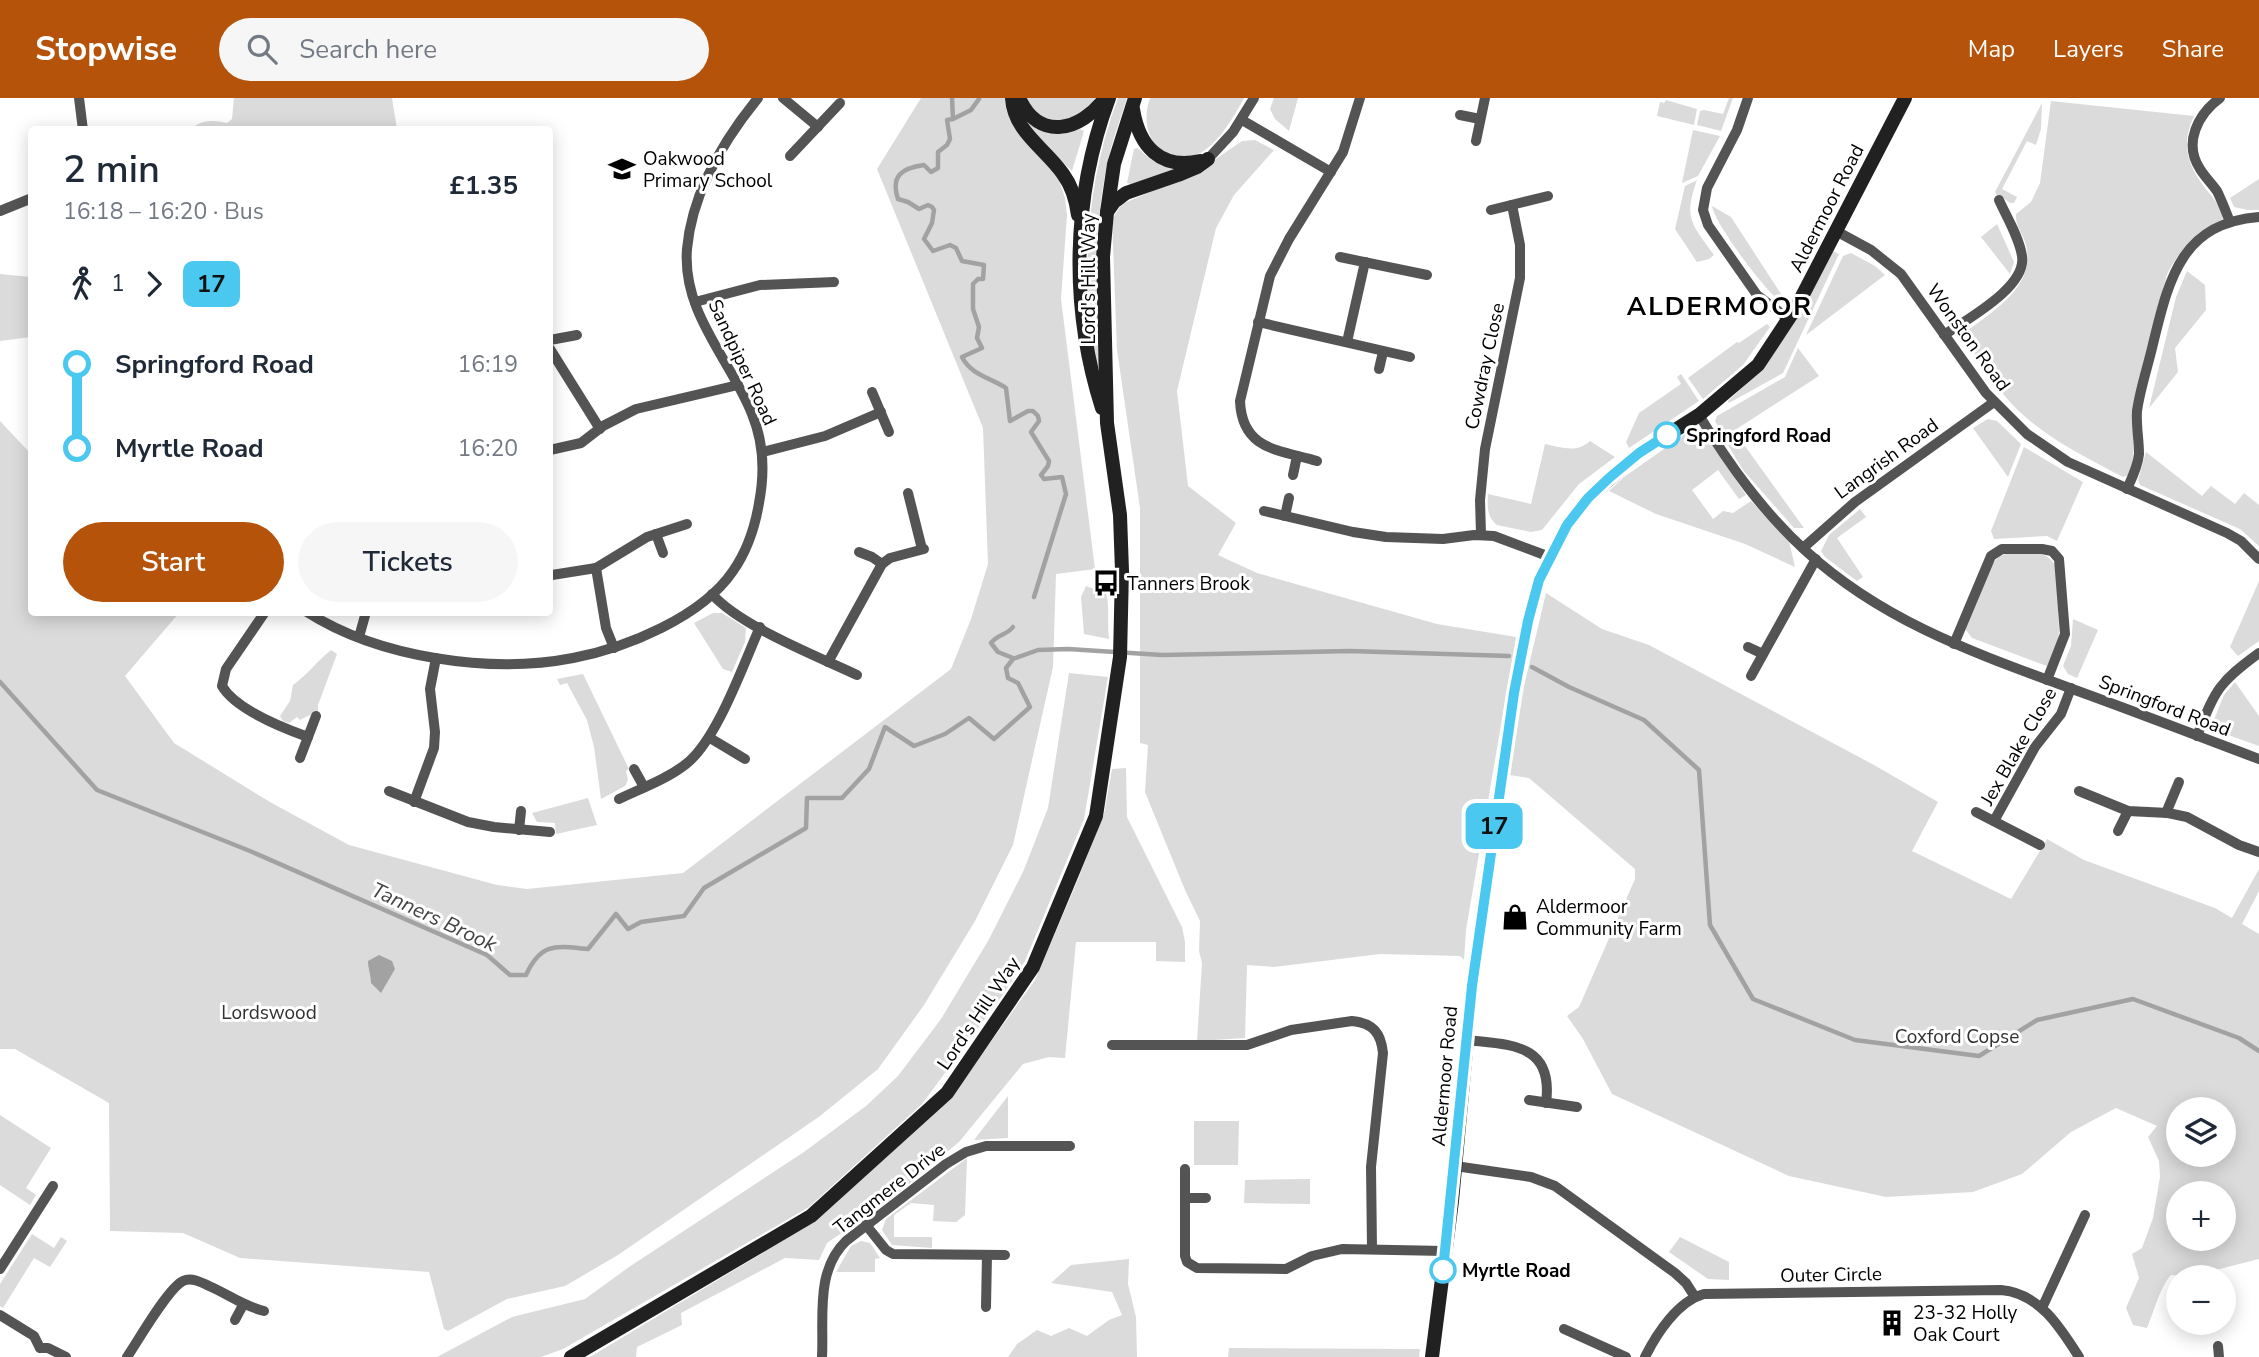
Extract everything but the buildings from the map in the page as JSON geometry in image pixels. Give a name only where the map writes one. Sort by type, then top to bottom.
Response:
[{"type":"street","points":[[79,98],[82,126]]},
{"type":"street","name":"Sandpiper Road","points":[[314,616],[338,629],[403,651],[485,663],[528,664],[564,660],[614,648],[660,628],[712,594],[732,572],[751,536],[761,492],[763,452],[759,432],[738,384],[708,334],[695,302],[690,284],[687,250],[698,201],[719,152],[731,131],[758,98]]},
{"type":"street","points":[[783,98],[818,127]]},
{"type":"street","points":[[1012,98],[1017,121],[1055,163],[1072,187],[1078,212],[1080,241]]},
{"type":"street","points":[[1019,98],[1027,113],[1036,121],[1059,127],[1082,122],[1107,98]]},
{"type":"street","name":"Lord's Hill Way","points":[[1107,98],[1089,169],[1080,241],[1079,274],[1091,373],[1107,423]]},
{"type":"street","points":[[1107,212],[1126,192],[1178,175],[1208,159],[1242,120],[1254,98]]},
{"type":"street","points":[[1317,461],[1273,450],[1259,443],[1242,420],[1240,401],[1264,294],[1276,261],[1348,140],[1360,98]]},
{"type":"street","points":[[1476,141],[1485,98]]},
{"type":"street","points":[[1748,98],[1737,130],[1707,188],[1703,210],[1708,225],[1757,295],[1790,320]]},
{"type":"street","name":"Aldermoor Road","points":[[1432,1357],[1476,960],[1514,693],[1539,580],[1567,525],[1588,498],[1639,453],[1699,415],[1758,365],[1790,320],[1905,98]]},
{"type":"street","points":[[2220,98],[2207,109],[2196,125],[2193,145],[2196,162],[2217,192],[2230,222]]},
{"type":"street","points":[[1134,102],[1140,135],[1155,154],[1174,162],[1208,159]]},
{"type":"street","name":"Lord's Hill Way","points":[[572,1357],[811,1216],[947,1093],[1033,967],[1096,816],[1118,670],[1122,571],[1120,526],[1107,423],[1103,288],[1107,212],[1114,164],[1134,102]]},
{"type":"street","points":[[790,156],[840,103]]},
{"type":"street","points":[[1460,115],[1480,119]]},
{"type":"street","points":[[1242,120],[1331,172]]},
{"type":"street","points":[[1491,211],[1548,196]]},
{"type":"street","points":[[0,211],[28,200]]},
{"type":"street","points":[[1944,335],[2011,286],[2020,273],[2022,256],[1999,200]]},
{"type":"street","name":"Cowdray Close","points":[[1481,534],[1481,484],[1485,449],[1520,278],[1520,245],[1512,205]]},
{"type":"street","points":[[2127,489],[2139,456],[2136,425],[2138,402],[2171,278],[2180,259],[2196,241],[2230,222],[2259,217]]},
{"type":"street","name":"Wonston Road","points":[[1836,231],[1871,250],[1901,274],[1994,402],[2027,434],[2068,462],[2227,533],[2241,541],[2259,559]]},
{"type":"street","points":[[1340,257],[1427,275]]},
{"type":"street","points":[[1347,342],[1365,262]]},
{"type":"street","points":[[695,302],[760,285],[834,282]]},
{"type":"street","points":[[1258,322],[1410,357]]},
{"type":"street","points":[[553,339],[578,335]]},
{"type":"street","points":[[1379,369],[1383,352]]},
{"type":"street","points":[[553,354],[600,429]]},
{"type":"street","points":[[553,449],[581,443],[636,409],[738,384]]},
{"type":"street","points":[[872,392],[890,432]]},
{"type":"street","name":"Langrish Road","points":[[1803,548],[1854,502],[1994,402]]},
{"type":"street","points":[[763,452],[825,436],[881,412]]},
{"type":"street","name":"Springford Road","points":[[1699,415],[1756,499],[1803,548],[1882,608],[1954,644],[2259,759]]},
{"type":"street","points":[[1293,475],[1297,456]]},
{"type":"street","points":[[828,662],[882,564],[890,558],[923,549],[908,493]]},
{"type":"street","points":[[1285,516],[1289,498]]},
{"type":"street","points":[[1264,511],[1353,532],[1398,538],[1447,539],[1481,534],[1506,539],[1550,557]]},
{"type":"street","points":[[553,575],[596,568],[656,534],[687,524]]},
{"type":"street","points":[[656,534],[663,552]]},
{"type":"street","points":[[1954,644],[1991,556],[2002,549],[2048,549],[2056,555],[2061,565],[2066,625],[2063,642],[2047,680]]},
{"type":"street","points":[[859,552],[882,564]]},
{"type":"street","points":[[1751,676],[1816,559]]},
{"type":"street","points":[[596,568],[606,628],[614,648]]},
{"type":"street","points":[[712,594],[732,612],[857,675]]},
{"type":"street","points":[[262,616],[226,669],[222,687],[252,712],[308,737]]},
{"type":"street","points":[[359,637],[365,616]]},
{"type":"street","points":[[620,799],[685,765],[697,755],[710,738],[760,627]]},
{"type":"street","points":[[1748,647],[1763,654]]},
{"type":"street","points":[[2197,736],[2215,692],[2231,674],[2259,653]]},
{"type":"street","points":[[414,802],[434,747],[430,689],[436,657]]},
{"type":"street","name":"Jex Blake Close","points":[[1994,821],[2035,747],[2061,714],[2071,688]]},
{"type":"street","points":[[300,758],[316,716]]},
{"type":"street","points":[[710,738],[745,759]]},
{"type":"street","points":[[634,769],[644,787]]},
{"type":"street","points":[[2166,813],[2179,782]]},
{"type":"street","points":[[389,791],[468,822],[550,832]]},
{"type":"street","points":[[2079,791],[2128,811],[2166,813],[2194,820],[2239,845],[2259,852]]},
{"type":"street","points":[[519,830],[521,811]]},
{"type":"street","name":"Jex Blake Close","points":[[1976,811],[2040,845]]},
{"type":"street","points":[[2118,831],[2128,811]]},
{"type":"street","points":[[1112,1045],[1247,1045],[1291,1030],[1352,1021],[1361,1022],[1373,1029],[1382,1040],[1384,1053],[1371,1167],[1372,1249]]},
{"type":"street","points":[[1467,1040],[1525,1048],[1534,1056],[1547,1080],[1546,1103]]},
{"type":"street","points":[[1529,1100],[1577,1107]]},
{"type":"street","name":"Tangmere Drive","points":[[822,1357],[823,1289],[829,1264],[840,1247],[946,1164],[976,1148],[997,1145],[1070,1146]]},
{"type":"street","points":[[1455,1166],[1531,1177],[1555,1186],[1686,1283],[1695,1297],[1666,1324],[1645,1357]]},
{"type":"street","points":[[1185,1169],[1185,1256],[1187,1262],[1197,1268],[1286,1269],[1331,1250],[1445,1251]]},
{"type":"street","points":[[0,1269],[53,1186]]},
{"type":"street","points":[[1185,1198],[1206,1198]]},
{"type":"street","points":[[2042,1308],[2085,1215]]},
{"type":"street","points":[[866,1225],[886,1250],[893,1254],[1005,1255]]},
{"type":"street","points":[[986,1307],[987,1255]]},
{"type":"street","points":[[127,1357],[167,1297],[183,1280],[191,1279],[243,1305],[264,1311]]},
{"type":"street","name":"Outer Circle","points":[[1695,1297],[1713,1293],[2001,1290],[2019,1293],[2042,1308],[2079,1357]]},
{"type":"street","points":[[235,1320],[243,1305]]},
{"type":"street","points":[[0,1315],[34,1336],[38,1352],[48,1348],[66,1357]]},
{"type":"street","points":[[1564,1329],[1626,1357]]},
{"type":"green space","points":[[234,98],[392,98],[397,126],[195,126],[208,121],[227,123],[232,119]]},
{"type":"green space","name":"Lordswood","points":[[921,98],[1006,98],[1058,177],[1067,215],[1061,299],[1095,569],[1056,574],[1053,667],[1013,845],[975,921],[924,1005],[878,1069],[820,1116],[618,1255],[565,1286],[507,1299],[448,1331],[444,1329],[429,1272],[240,1258],[183,1233],[110,1231],[109,1103],[15,1049],[0,1049],[0,421],[28,451],[28,616],[176,616],[125,676],[174,743],[270,802],[349,845],[497,885],[527,889],[683,873],[951,669],[971,619],[988,564],[983,428],[877,169]]},
{"type":"green space","points":[[1024,98],[1095,98],[1085,114],[1057,121],[1039,114]]},
{"type":"green space","points":[[1118,98],[1127,98],[1107,165],[1098,224],[1096,296],[1101,368],[1096,369],[1089,299],[1089,232],[1098,165]]},
{"type":"green space","points":[[1150,98],[1244,98],[1227,126],[1211,145],[1196,155],[1179,156],[1161,149],[1150,135],[1147,108]]},
{"type":"green space","points":[[1274,98],[1298,98],[1289,131],[1275,119],[1270,109]]},
{"type":"green space","points":[[1729,98],[1733,98],[1721,131],[1697,125],[1700,111],[1723,114]]},
{"type":"green space","points":[[1666,100],[1697,109],[1694,125],[1657,116],[1660,102],[1664,103]]},
{"type":"green space","points":[[2051,101],[2194,116],[2187,144],[2188,156],[2198,177],[2223,210],[2225,217],[2185,247],[2167,274],[2133,404],[2132,466],[2129,475],[2123,477],[2059,442],[2016,409],[1964,337],[1967,331],[2010,296],[2025,273],[2026,245],[2016,214],[2031,202],[2040,183]]},
{"type":"green space","points":[[2042,103],[2041,129],[2036,145],[2027,141],[2002,189],[2017,197],[2014,203],[2010,203],[2002,197],[1999,198],[1995,192]]},
{"type":"green space","points":[[1023,116],[1061,134],[1079,129],[1084,131],[1072,171],[1038,138]]},
{"type":"green space","points":[[1693,130],[1720,136],[1698,176],[1682,183]]},
{"type":"green space","points":[[1255,140],[1274,150],[1234,195],[1216,228],[1177,391],[1188,486],[1236,523],[1218,555],[1257,573],[1437,624],[1516,637],[1466,930],[1464,960],[1460,956],[1380,954],[1274,967],[1247,965],[1245,1038],[1197,1041],[1202,963],[1199,951],[1200,921],[1145,792],[1148,745],[1140,743],[1140,508],[1117,350],[1112,219],[1122,204],[1197,172],[1242,141]]},
{"type":"green space","points":[[1138,148],[1156,162],[1179,168],[1127,183],[1134,149]]},
{"type":"green space","points":[[2259,179],[2259,210],[2234,207],[2230,198]]},
{"type":"green space","points":[[1697,180],[1690,213],[1695,228],[1714,255],[1697,262],[1675,229],[1685,186]]},
{"type":"green space","points":[[1712,206],[1731,217],[1783,297],[1775,297],[1749,267],[1721,226]]},
{"type":"green space","points":[[1997,224],[2014,262],[2010,274],[1981,237]]},
{"type":"green space","points":[[1833,251],[1839,254],[1783,373],[1729,403],[1776,349],[1811,294]]},
{"type":"green space","points":[[1851,253],[1875,266],[1885,275],[1806,335],[1843,256]]},
{"type":"green space","points":[[2187,271],[2205,285],[2206,310],[2175,348],[2178,372],[2149,408],[2176,297]]},
{"type":"green space","points":[[0,274],[28,277],[28,337],[0,341]]},
{"type":"green space","points":[[1767,324],[1770,327],[1743,365],[1703,399],[1688,378]]},
{"type":"green space","points":[[1798,348],[1819,376],[1724,437],[1715,421],[1717,416],[1785,377]]},
{"type":"green space","points":[[1681,374],[1699,401],[1629,448],[1626,442],[1639,413],[1681,384],[1677,377]]},
{"type":"green space","points":[[1988,419],[1997,421],[2021,444],[2008,477],[1973,428]]},
{"type":"green space","points":[[1704,432],[1746,495],[1739,499],[1718,470],[1692,490],[1713,519],[1723,511],[1733,513],[1751,501],[1789,541],[1795,567],[1745,544],[1656,514],[1609,491],[1624,477],[1684,435]]},
{"type":"green space","points":[[1737,435],[1804,528],[1794,528],[1743,470],[1726,442]]},
{"type":"green space","points":[[1590,441],[1615,457],[1579,484],[1542,530],[1531,532],[1497,525],[1494,522],[1488,511],[1488,494],[1531,504],[1545,444],[1574,448]]},
{"type":"green space","points":[[2024,447],[2083,482],[2057,541],[2047,536],[1994,539],[1991,531]]},
{"type":"green space","points":[[2146,452],[2202,496],[2211,486],[2235,504],[2244,493],[2259,505],[2259,546],[2240,529],[2140,485],[2138,480]]},
{"type":"green space","points":[[1860,509],[1866,517],[1837,538],[1863,577],[1857,581],[1821,551],[1829,535]]},
{"type":"green space","points":[[2008,553],[2044,555],[2054,563],[2057,570],[2059,632],[2047,666],[1972,638],[1965,629],[1986,573],[1992,564]]},
{"type":"green space","points":[[2259,581],[2259,641],[2238,656],[2230,647]]},
{"type":"green space","points":[[1086,586],[1106,593],[1109,639],[1084,634],[1081,597]]},
{"type":"green space","name":"Coxford Copse","points":[[1546,593],[1602,629],[1649,645],[1938,802],[1912,851],[2011,899],[2047,839],[2084,860],[2215,908],[2232,918],[2259,869],[2259,891],[2242,924],[2259,934],[2259,1259],[2235,1265],[2166,1265],[2166,1282],[2147,1328],[2133,1325],[2126,1308],[2139,1278],[2132,1254],[2142,1248],[2153,1218],[2160,1177],[2159,1161],[2148,1137],[2157,1126],[2116,1108],[2071,1132],[2022,1174],[1973,1192],[1886,1197],[1789,1176],[1612,1094],[1583,1039],[1567,1016],[1579,1007],[1635,879],[1635,869],[1529,778],[1510,775],[1524,686]]},
{"type":"green space","points":[[713,613],[722,613],[746,628],[745,642],[732,672],[723,669],[694,623]]},
{"type":"green space","points":[[2073,619],[2098,630],[2077,678],[2068,674],[2063,666],[2071,646]]},
{"type":"green space","points":[[331,650],[337,654],[318,711],[300,720],[297,717],[289,723],[283,721],[280,716],[290,701],[293,685]]},
{"type":"green space","points":[[1069,673],[1108,677],[1084,819],[1025,961],[922,1104],[809,1207],[563,1349],[541,1357],[437,1357],[512,1317],[585,1299],[804,1152],[866,1106],[898,1076],[941,1019],[988,941],[1023,872],[1048,808]]},
{"type":"green space","points":[[583,674],[629,769],[626,771],[628,780],[625,786],[601,799],[594,747],[587,720],[567,683],[560,685],[557,679]]},
{"type":"green space","points":[[2235,682],[2259,716],[2259,746],[2217,731],[2213,722],[2224,695]]},
{"type":"green space","points":[[1126,768],[1127,817],[1182,927],[1185,962],[1156,961],[1156,942],[1076,942],[1065,1058],[1049,1057],[1023,1064],[959,1142],[891,1199],[827,1243],[819,1260],[785,1258],[681,1313],[682,1325],[637,1347],[636,1357],[590,1357],[814,1222],[950,1099],[1035,980],[1104,814],[1112,769]]},
{"type":"green space","points":[[588,798],[597,825],[556,834],[555,823],[537,822],[532,813]]},
{"type":"green space","points":[[1008,1096],[1008,1138],[974,1140]]},
{"type":"green space","points":[[0,1115],[51,1148],[26,1188],[36,1195],[30,1205],[0,1185]]},
{"type":"green space","points":[[1194,1121],[1239,1121],[1238,1165],[1194,1165]]},
{"type":"green space","points":[[967,1158],[965,1215],[956,1222],[933,1221],[934,1205],[911,1203],[894,1215],[894,1237],[932,1237],[932,1248],[892,1245],[882,1230],[886,1219]]},
{"type":"green space","points":[[1310,1179],[1310,1204],[1244,1203],[1245,1180]]},
{"type":"green space","points":[[32,1234],[54,1248],[61,1237],[67,1241],[50,1267],[34,1258],[3,1308],[0,1306],[0,1284]]},
{"type":"green space","points":[[1680,1237],[1729,1262],[1729,1280],[1708,1279],[1669,1252]]},
{"type":"green space","points":[[861,1241],[870,1243],[880,1258],[875,1259],[875,1272],[836,1272],[851,1246]]},
{"type":"green space","points":[[1129,1259],[1128,1284],[1136,1317],[1137,1357],[1008,1357],[1017,1344],[1037,1330],[1051,1336],[1069,1328],[1087,1336],[1109,1320],[1122,1315],[1112,1292],[1051,1283],[1071,1265]]},
{"type":"green space","points":[[1229,1348],[1420,1349],[1419,1357],[1228,1357]]},
{"type":"shaded area","points":[[379,955],[392,961],[395,969],[381,993],[371,983],[368,964],[368,961]]},
{"type":"waterway","points":[[952,98],[953,119],[947,120],[950,139],[938,152],[938,168],[931,172],[924,165],[904,171],[897,178],[896,191],[898,199],[919,209],[928,205],[934,210],[932,223],[924,239],[933,251],[950,245],[956,248],[962,261],[984,265],[983,279],[978,279],[973,284],[973,309],[979,327],[977,338],[982,348],[962,357],[976,372],[1006,388],[1010,421],[1028,411],[1033,411],[1038,416],[1039,421],[1031,432],[1049,461],[1041,475],[1044,479],[1062,477],[1066,494],[1034,597]]},
{"type":"waterway","points":[[953,119],[971,110],[979,99]]},
{"type":"waterway","points":[[1013,627],[991,643],[998,652],[1013,658]]},
{"type":"waterway","name":"Tanners Brook","points":[[0,682],[97,790],[250,851],[487,955],[510,975],[526,975],[538,957],[551,948],[588,949],[616,914],[628,929],[641,922],[684,916],[704,888],[806,828],[807,798],[842,798],[869,769],[885,727],[914,746],[945,734],[969,718],[994,739],[1030,707],[1018,683],[1008,678],[1006,668],[1013,659],[1038,650],[1068,649],[1162,655],[1350,651],[1509,656]]},
{"type":"waterway","name":"Tanners Brook","points":[[1532,667],[1569,687],[1644,720],[1699,770],[1710,925],[1753,999],[1855,1040],[1979,1056],[2037,1020],[2133,999],[2239,1038],[2259,1051]]},
{"type":"bus line","name":"17","points":[[1443,1270],[1472,986],[1514,693],[1528,621],[1539,580],[1567,525],[1588,498],[1609,478],[1639,453],[1667,435]]},
{"type":"place","name":"Oakwood Primary School","points":[[622,169]]},
{"type":"place","name":"Springford Road","points":[[1667,435]]},
{"type":"place","name":"Tanners Brook","points":[[1106,583]]},
{"type":"place","name":"Aldermoor Community Farm","points":[[1515,917]]},
{"type":"place","name":"Myrtle Road","points":[[1443,1270]]},
{"type":"place","name":"23-32 Holly Oak Court","points":[[1892,1323]]},
{"type":"district","name":"ALDERMOOR","points":[[1720,306]]}]
